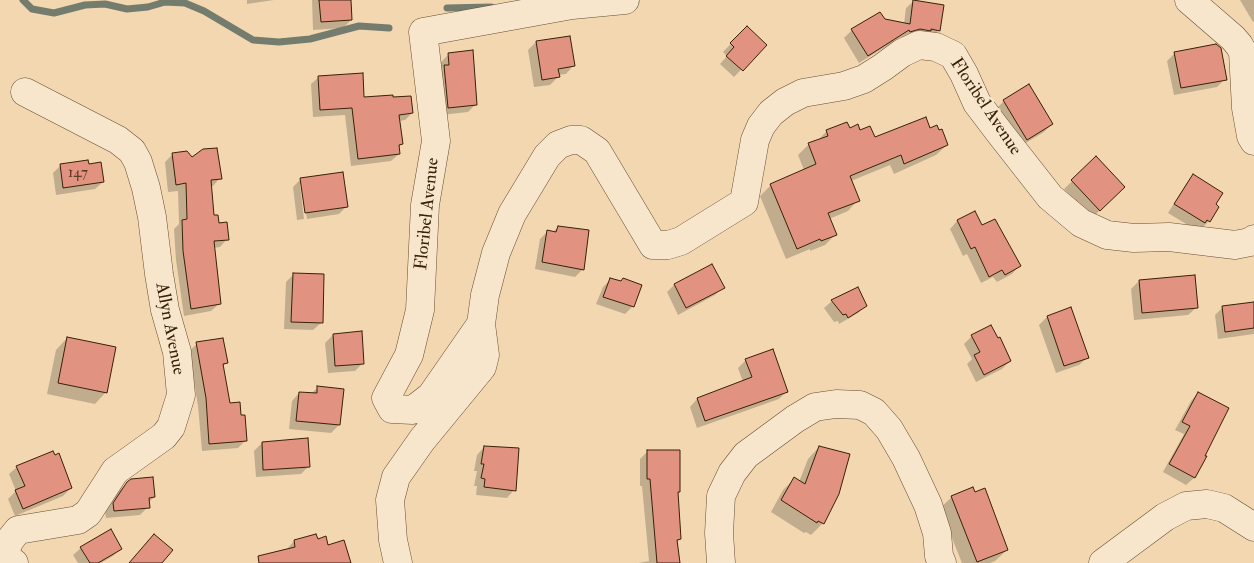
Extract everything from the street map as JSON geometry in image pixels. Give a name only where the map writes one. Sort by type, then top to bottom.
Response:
[{"type":"street","name":"Floribel Avenue","points":[[481,324],[431,396],[414,410],[392,409],[386,398],[408,355],[420,310],[425,206],[436,141],[423,32],[572,2],[625,0]]},
{"type":"street","points":[[1189,0],[1233,38],[1243,52],[1246,108],[1251,136],[1254,141]]},
{"type":"street","name":"Floribel Avenue","points":[[398,563],[390,500],[396,477],[422,440],[482,367],[485,355],[481,324],[484,295],[496,253],[512,214],[547,156],[558,145],[571,140],[581,140],[597,150],[653,245],[668,245],[681,241],[744,202],[755,140],[761,126],[771,113],[785,102],[803,93],[844,86],[864,79],[902,53],[919,45],[936,47],[952,55],[964,74],[978,103],[1050,197],[1081,223],[1107,235],[1134,238],[1169,237],[1235,245],[1250,242],[1254,239]]},
{"type":"street","name":"Allyn Avenue","points":[[14,563],[9,561],[5,551],[10,540],[18,530],[78,520],[88,513],[115,471],[164,436],[171,427],[181,394],[176,352],[158,274],[152,217],[146,188],[132,150],[118,140],[26,92]]},
{"type":"street","points":[[721,563],[718,533],[721,496],[732,473],[746,455],[795,419],[815,407],[836,404],[860,406],[874,412],[889,429],[906,458],[925,498],[937,533],[939,556],[942,563]]},
{"type":"street","points":[[1103,563],[1164,516],[1186,506],[1207,504],[1224,508],[1254,527]]},
{"type":"building","points":[[319,0],[351,0],[352,20],[321,22]]},
{"type":"building","points":[[913,0],[944,5],[940,31],[920,29],[910,32],[909,30],[868,56],[851,29],[880,12],[885,19],[910,24]]},
{"type":"building","points":[[747,26],[767,45],[743,71],[726,56],[734,47],[730,43]]},
{"type":"building","points":[[570,36],[575,66],[558,69],[560,77],[542,80],[536,41]]},
{"type":"building","points":[[1216,44],[1221,48],[1227,80],[1181,88],[1174,52]]},
{"type":"building","points":[[473,50],[477,105],[448,108],[444,65],[449,65],[448,53]]},
{"type":"building","points":[[363,73],[364,97],[411,96],[413,113],[399,115],[403,144],[399,145],[400,154],[358,159],[352,108],[320,110],[318,76]]},
{"type":"building","points":[[1029,84],[1053,124],[1027,140],[1003,100]]},
{"type":"building","points":[[926,117],[930,128],[937,125],[939,130],[942,129],[948,145],[904,164],[901,155],[850,176],[860,201],[828,213],[837,235],[821,241],[820,239],[797,249],[770,184],[816,164],[808,143],[828,136],[826,130],[847,122],[850,128],[858,124],[860,130],[870,126],[875,137]]},
{"type":"building","points":[[217,148],[222,179],[211,180],[214,215],[218,215],[219,223],[227,222],[229,240],[214,241],[221,304],[191,309],[183,251],[182,220],[187,219],[186,183],[176,185],[172,153],[187,151],[192,157],[203,149]]},
{"type":"building","points":[[1096,156],[1125,187],[1100,211],[1071,180]]},
{"type":"building","points":[[88,160],[89,164],[101,162],[104,182],[63,188],[60,164]]},
{"type":"building","points":[[343,172],[348,207],[305,213],[300,178]]},
{"type":"building","points":[[1193,174],[1223,193],[1216,204],[1219,207],[1210,222],[1207,220],[1205,223],[1174,204]]},
{"type":"building","points":[[975,211],[982,225],[995,219],[1021,266],[1005,275],[1002,270],[989,277],[975,247],[971,249],[957,220]]},
{"type":"building","points":[[558,226],[589,230],[584,270],[542,262],[547,230],[556,232]]},
{"type":"building","points":[[712,264],[725,288],[686,308],[674,284]]},
{"type":"building","points":[[293,273],[324,274],[323,323],[291,322]]},
{"type":"building","points":[[1195,275],[1198,308],[1142,313],[1139,280]]},
{"type":"building","points":[[610,278],[621,281],[623,278],[642,285],[634,307],[603,297]]},
{"type":"building","points":[[858,287],[867,306],[848,318],[846,314],[843,315],[831,300]]},
{"type":"building","points":[[1254,302],[1254,328],[1225,332],[1222,306]]},
{"type":"building","points":[[1071,307],[1089,358],[1064,366],[1047,316]]},
{"type":"building","points":[[991,325],[998,338],[1000,337],[1011,361],[984,375],[974,355],[980,352],[971,335]]},
{"type":"building","points":[[362,331],[364,364],[335,366],[333,334]]},
{"type":"building","points":[[67,337],[116,347],[107,393],[58,383]]},
{"type":"building","points":[[223,338],[228,363],[223,364],[230,403],[240,402],[241,415],[245,415],[247,441],[209,444],[206,398],[196,342]]},
{"type":"building","points":[[773,349],[788,392],[705,421],[697,398],[752,377],[745,359]]},
{"type":"building","points":[[317,386],[344,389],[340,425],[296,421],[299,392],[317,393]]},
{"type":"building","points":[[1198,392],[1229,408],[1195,478],[1169,464],[1190,426],[1182,422]]},
{"type":"building","points":[[308,438],[310,467],[263,470],[262,442]]},
{"type":"building","points":[[484,446],[519,448],[516,491],[484,487],[485,479],[481,478],[484,464],[481,464]]},
{"type":"building","points":[[819,446],[850,454],[839,494],[824,524],[818,521],[817,523],[781,500],[794,477],[805,484]]},
{"type":"building","points":[[647,450],[680,450],[680,492],[678,492],[681,539],[677,540],[680,563],[657,563],[650,479],[647,479]]},
{"type":"building","points":[[53,451],[55,455],[59,453],[72,488],[23,509],[15,490],[25,486],[16,466]]},
{"type":"building","points":[[153,477],[155,497],[149,498],[150,508],[114,511],[113,503],[127,482],[131,479]]},
{"type":"building","points":[[973,487],[975,492],[985,488],[1008,550],[977,562],[951,496]]},
{"type":"building","points":[[111,529],[122,549],[98,563],[90,563],[80,547]]},
{"type":"building","points":[[154,534],[173,550],[162,563],[129,563]]},
{"type":"building","points":[[316,534],[318,539],[326,536],[328,545],[344,540],[351,563],[259,563],[258,556],[295,547],[294,540]]},
{"type":"waterway","points":[[23,0],[32,9],[54,13],[85,5],[105,4],[127,9],[148,7],[165,2],[185,3],[204,11],[253,40],[279,42],[310,39],[359,26],[389,28]]},
{"type":"waterway","points":[[447,8],[491,7]]}]
